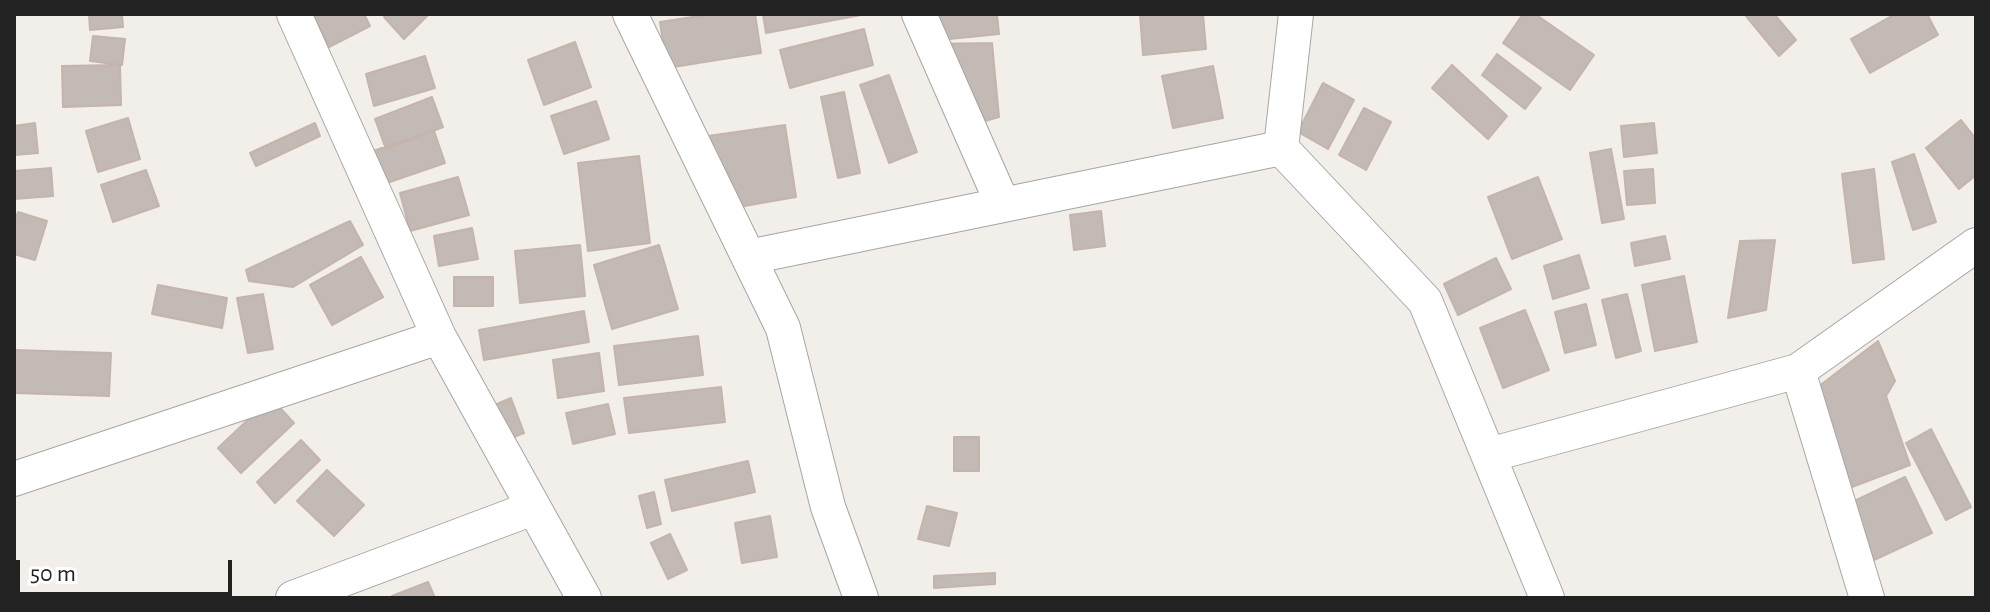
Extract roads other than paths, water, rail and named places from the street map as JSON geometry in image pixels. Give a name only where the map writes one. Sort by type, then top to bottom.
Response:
[{"type":"street","points":[[294,14],[439,337],[584,598]]},
{"type":"street","points":[[630,14],[783,328],[828,507],[861,598]]},
{"type":"street","points":[[919,14],[1003,205]]},
{"type":"street","points":[[1296,14],[1281,148],[1425,301],[1547,598]]},
{"type":"street","points":[[749,257],[1281,148]]},
{"type":"street","points":[[1489,455],[1798,371],[1976,245]]},
{"type":"street","points":[[14,479],[439,337]]},
{"type":"street","points":[[1798,371],[1867,598]]},
{"type":"street","points":[[293,598],[533,508]]}]
